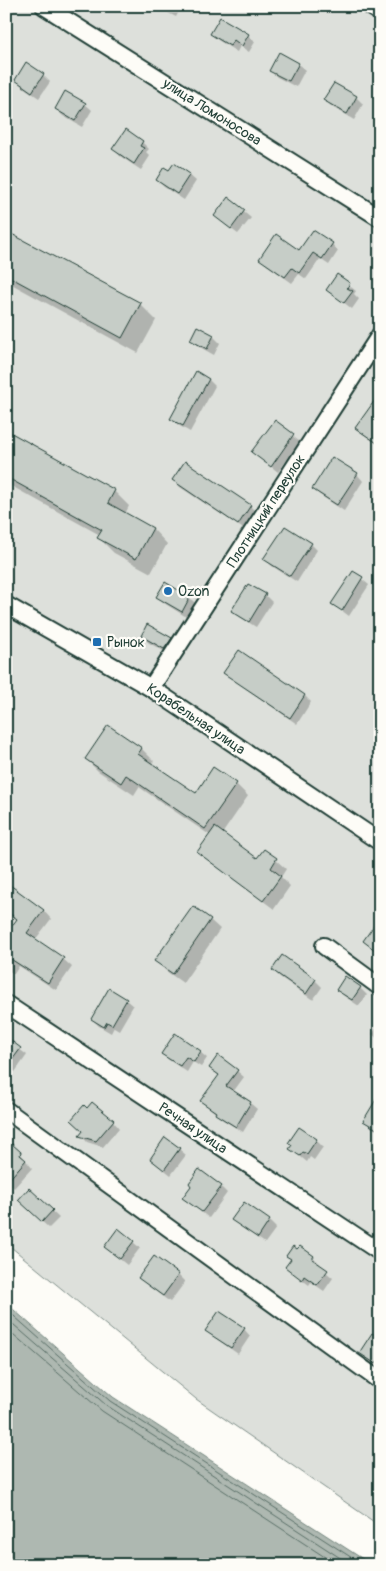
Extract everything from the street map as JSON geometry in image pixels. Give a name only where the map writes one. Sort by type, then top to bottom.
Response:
[{"type":"street","name":"улица Ломоносова","points":[[44,6],[380,218]]},
{"type":"street","name":"Плотницкий переулок","points":[[151,688],[380,335]]},
{"type":"street","name":"Корабельная улица","points":[[6,605],[151,688],[380,842]]},
{"type":"street","points":[[324,946],[380,987]]},
{"type":"street","name":"Речная улица","points":[[6,1004],[378,1248]]},
{"type":"street","points":[[6,1110],[380,1381]]},
{"type":"lane","points":[[363,6],[380,17]]},
{"type":"shaded area","points":[[6,6],[380,6],[380,1526],[196,1399],[6,1243]]},
{"type":"water","points":[[6,1303],[113,1397],[372,1565],[6,1565]]},
{"type":"building","points":[[220,17],[249,34],[242,46],[234,40],[230,46],[210,34]]},
{"type":"building","points":[[279,52],[299,63],[289,81],[269,71]]},
{"type":"building","points":[[26,62],[44,74],[32,92],[15,80]]},
{"type":"building","points":[[334,83],[357,96],[347,114],[323,100]]},
{"type":"building","points":[[65,91],[86,103],[75,121],[55,109]]},
{"type":"building","points":[[126,129],[143,141],[140,146],[144,148],[134,164],[112,149]]},
{"type":"building","points":[[174,163],[190,174],[177,194],[156,180],[164,167],[169,170]]},
{"type":"building","points":[[228,197],[245,210],[231,229],[214,216]]},
{"type":"building","points":[[313,230],[333,243],[322,259],[313,253],[299,273],[292,268],[285,277],[259,259],[276,234],[299,250]]},
{"type":"building","points":[[6,231],[141,303],[122,338],[6,275]]},
{"type":"building","points":[[337,274],[350,283],[347,288],[353,291],[344,303],[326,290]]},
{"type":"building","points":[[197,326],[214,335],[207,349],[190,340]]},
{"type":"building","points":[[196,371],[209,379],[183,426],[170,419]]},
{"type":"building","points":[[380,393],[380,445],[355,428]]},
{"type":"building","points":[[275,420],[294,434],[271,467],[251,452]]},
{"type":"building","points":[[6,430],[115,490],[108,503],[153,528],[136,559],[97,538],[102,530],[6,477]]},
{"type":"building","points":[[332,457],[358,473],[337,505],[312,489]]},
{"type":"building","points":[[185,461],[251,505],[238,525],[172,480]]},
{"type":"building","points":[[285,526],[312,543],[290,576],[263,559]]},
{"type":"building","points":[[353,571],[363,577],[342,611],[331,604]]},
{"type":"building","points":[[165,582],[190,597],[182,612],[156,597]]},
{"type":"building","points":[[248,584],[266,594],[249,622],[231,611]]},
{"type":"building","points":[[147,624],[172,638],[164,649],[141,636]]},
{"type":"building","points":[[239,650],[305,695],[290,718],[223,673]]},
{"type":"building","points":[[108,725],[142,748],[138,754],[196,793],[213,767],[237,783],[205,829],[126,775],[121,783],[85,759]]},
{"type":"building","points":[[215,827],[257,858],[264,849],[277,858],[271,868],[281,876],[263,901],[197,852]]},
{"type":"building","points":[[6,882],[44,910],[27,933],[64,958],[48,983],[6,956],[6,934],[17,919],[6,911]]},
{"type":"building","points":[[193,906],[211,919],[173,974],[154,961]]},
{"type":"building","points":[[380,917],[380,954],[363,941]]},
{"type":"building","points":[[282,955],[316,979],[306,994],[272,970]]},
{"type":"building","points":[[345,976],[361,987],[352,1000],[336,990]]},
{"type":"building","points":[[109,988],[127,999],[112,1025],[107,1022],[104,1027],[91,1019]]},
{"type":"building","points":[[175,1033],[201,1051],[194,1062],[186,1057],[180,1066],[161,1054]]},
{"type":"building","points":[[6,1037],[21,1048],[6,1068]]},
{"type":"building","points":[[218,1055],[238,1070],[226,1086],[251,1102],[236,1127],[215,1114],[216,1112],[200,1101],[219,1075],[209,1068]]},
{"type":"building","points":[[380,1093],[380,1131],[363,1121]]},
{"type":"building","points":[[92,1102],[114,1120],[96,1141],[79,1136],[83,1131],[71,1120],[84,1105],[87,1108]]},
{"type":"building","points":[[299,1127],[317,1139],[307,1154],[303,1152],[300,1156],[289,1149],[292,1145],[288,1143]]},
{"type":"building","points":[[165,1137],[180,1148],[164,1170],[150,1159]]},
{"type":"building","points":[[12,1144],[21,1152],[20,1155],[26,1160],[6,1183],[6,1151]]},
{"type":"building","points":[[199,1169],[222,1186],[202,1212],[182,1198],[191,1186],[189,1183]]},
{"type":"building","points":[[29,1188],[53,1210],[42,1222],[18,1200]]},
{"type":"building","points":[[244,1202],[270,1220],[258,1238],[231,1220]]},
{"type":"building","points":[[118,1228],[134,1241],[120,1259],[104,1247]]},
{"type":"building","points":[[293,1246],[297,1249],[300,1246],[314,1256],[312,1259],[328,1270],[317,1285],[304,1276],[302,1280],[285,1267],[291,1259],[286,1256]]},
{"type":"building","points":[[154,1256],[179,1274],[163,1296],[138,1278]]},
{"type":"building","points":[[219,1311],[245,1328],[231,1348],[205,1331]]},
{"type":"building","points":[[372,1333],[380,1338],[380,1357],[376,1364],[359,1353]]},
{"type":"place","name":"Ozon","points":[[168,591]]},
{"type":"place","name":"Рынок","points":[[97,642]]}]
